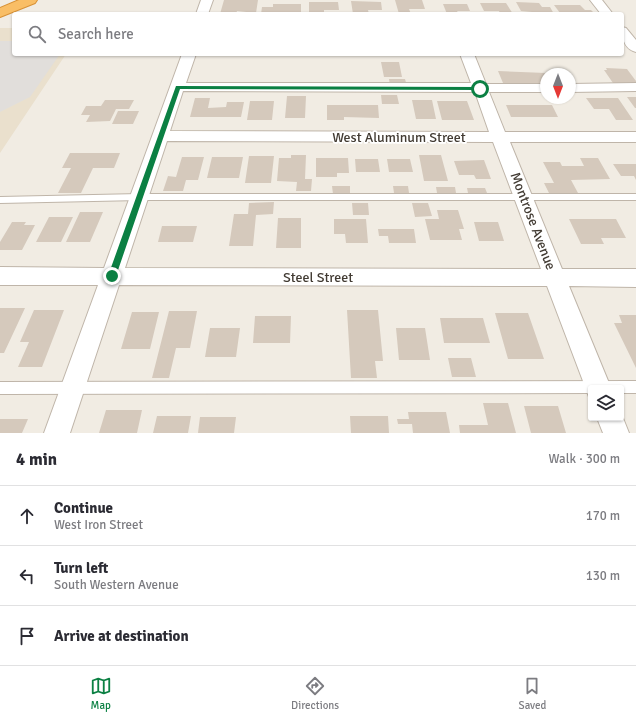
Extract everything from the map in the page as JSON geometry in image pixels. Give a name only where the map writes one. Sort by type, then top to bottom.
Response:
[{"type":"highway","points":[[0,10],[12,0]]},
{"type":"highway","points":[[0,14],[30,0]]},
{"type":"street","points":[[203,12],[207,0]]},
{"type":"street","points":[[596,0],[606,12]]},
{"type":"street","points":[[624,33],[636,48]]},
{"type":"street","points":[[57,433],[188,56]]},
{"type":"street","name":"Montrose Avenue","points":[[468,56],[597,385]]},
{"type":"street","points":[[576,88],[636,87]]},
{"type":"street","points":[[178,88],[540,88]]},
{"type":"street","name":"West Aluminum Street","points":[[161,136],[500,138],[636,137]]},
{"type":"street","name":"Steel Street","points":[[0,276],[636,278]]},
{"type":"street","points":[[611,421],[616,433]]},
{"type":"lane","points":[[0,200],[140,197],[636,197]]},
{"type":"lane","points":[[0,388],[588,387]]},
{"type":"lane","points":[[624,387],[636,387]]},
{"type":"shaded area","points":[[0,28],[12,28],[12,56],[65,56],[0,153]]},
{"type":"shaded area","points":[[0,41],[12,41],[12,56],[59,56],[30,97],[0,112]]},
{"type":"building","points":[[224,0],[258,0],[256,12],[221,12]]},
{"type":"building","points":[[395,0],[422,0],[425,9],[409,9],[410,12],[398,12]]},
{"type":"building","points":[[351,1],[381,2],[382,10],[353,12]]},
{"type":"building","points":[[309,2],[338,2],[339,10],[309,12]]},
{"type":"building","points":[[516,2],[539,3],[542,7],[550,7],[553,12],[532,12],[521,11]]},
{"type":"building","points":[[480,3],[506,3],[512,12],[499,11],[484,11]]},
{"type":"building","points":[[273,4],[301,4],[301,12],[261,12],[262,7],[273,7]]},
{"type":"building","points":[[443,4],[467,4],[470,11],[457,11],[458,12],[446,12]]},
{"type":"building","points":[[554,5],[580,5],[585,10],[591,10],[593,12],[559,12]]},
{"type":"building","points":[[381,62],[399,62],[402,77],[384,77]]},
{"type":"building","points":[[606,68],[627,69],[636,83],[613,83],[604,70],[607,70]]},
{"type":"building","points":[[498,71],[540,73],[540,83],[503,83]]},
{"type":"building","points":[[389,79],[405,79],[407,86],[390,86]]},
{"type":"building","points":[[381,95],[397,95],[399,104],[382,104]]},
{"type":"building","points":[[287,96],[306,96],[305,118],[285,118]]},
{"type":"building","points":[[627,97],[636,97],[636,108],[635,108]]},
{"type":"building","points":[[195,98],[210,98],[208,108],[226,107],[227,102],[244,102],[241,117],[190,117]]},
{"type":"building","points":[[586,98],[618,98],[633,120],[616,120],[609,109],[594,109]]},
{"type":"building","points":[[105,100],[134,100],[129,109],[116,109],[110,121],[86,122],[90,115],[81,115],[86,106],[101,106]]},
{"type":"building","points":[[412,100],[432,100],[436,119],[416,119]]},
{"type":"building","points":[[250,101],[274,101],[272,120],[247,120]]},
{"type":"building","points":[[437,101],[467,101],[474,120],[442,120]]},
{"type":"building","points":[[327,105],[378,105],[379,118],[344,117],[344,120],[327,120]]},
{"type":"building","points":[[506,105],[552,105],[558,117],[511,117]]},
{"type":"building","points":[[118,111],[139,111],[133,124],[112,124]]},
{"type":"building","points":[[70,153],[120,153],[114,168],[93,168],[81,193],[58,193],[71,168],[62,168]]},
{"type":"building","points":[[291,155],[306,155],[305,179],[312,179],[311,191],[296,191],[297,182],[277,181],[279,158],[291,158]]},
{"type":"building","points":[[419,155],[441,155],[448,181],[424,181]]},
{"type":"building","points":[[249,156],[274,156],[271,183],[245,183]]},
{"type":"building","points":[[182,157],[204,157],[198,180],[186,180],[183,191],[163,191],[168,176],[176,177]]},
{"type":"building","points":[[212,157],[243,157],[239,178],[207,178]]},
{"type":"building","points":[[316,158],[348,158],[349,173],[337,173],[337,177],[316,177]]},
{"type":"building","points":[[580,158],[598,158],[610,179],[571,180],[578,193],[549,193],[544,183],[554,183],[543,162],[560,162],[562,166],[584,166]]},
{"type":"building","points":[[355,159],[378,159],[380,172],[356,172]]},
{"type":"building","points":[[387,159],[410,159],[413,172],[389,172]]},
{"type":"building","points":[[484,160],[491,179],[476,179],[474,175],[459,175],[454,161]]},
{"type":"building","points":[[613,164],[636,164],[636,180],[634,176],[621,176]]},
{"type":"building","points":[[332,186],[350,186],[350,194],[333,194]]},
{"type":"building","points":[[393,186],[408,186],[409,193],[394,193]]},
{"type":"building","points":[[436,187],[455,187],[456,193],[437,193]]},
{"type":"building","points":[[467,188],[485,188],[487,193],[468,193]]},
{"type":"building","points":[[274,202],[273,214],[256,215],[253,246],[229,246],[234,214],[248,214],[249,203]]},
{"type":"building","points":[[352,203],[368,203],[369,215],[353,215]]},
{"type":"building","points":[[412,203],[428,203],[432,216],[415,217]]},
{"type":"building","points":[[437,210],[458,210],[464,229],[459,229],[462,240],[430,240],[425,219],[439,219]]},
{"type":"building","points":[[80,212],[103,212],[90,242],[66,242]]},
{"type":"building","points":[[49,217],[73,217],[61,242],[36,242]]},
{"type":"building","points":[[278,218],[301,218],[301,248],[276,248]]},
{"type":"building","points":[[334,219],[366,219],[368,243],[346,243],[345,234],[334,234]]},
{"type":"building","points":[[569,219],[616,219],[626,238],[601,238],[604,244],[581,244]]},
{"type":"building","points":[[12,222],[26,222],[24,225],[35,225],[22,250],[0,250],[0,242]]},
{"type":"building","points":[[474,222],[498,222],[504,241],[479,241]]},
{"type":"building","points":[[162,226],[197,226],[193,242],[158,242]]},
{"type":"building","points":[[378,229],[414,229],[416,243],[389,243],[388,236],[379,236]]},
{"type":"building","points":[[0,308],[25,308],[4,353],[0,353]]},
{"type":"building","points":[[34,310],[64,310],[42,367],[18,367],[29,342],[20,342]]},
{"type":"building","points":[[347,310],[378,310],[383,361],[375,361],[377,378],[351,378]]},
{"type":"building","points":[[169,311],[197,311],[190,348],[176,348],[169,378],[152,378]]},
{"type":"building","points":[[132,312],[159,312],[150,349],[121,349]]},
{"type":"building","points":[[495,313],[528,313],[544,359],[508,359]]},
{"type":"building","points":[[619,315],[636,315],[636,368],[614,323],[622,323]]},
{"type":"building","points":[[255,316],[291,316],[290,343],[253,343]]},
{"type":"building","points":[[440,318],[483,318],[490,343],[444,343]]},
{"type":"building","points":[[210,328],[240,328],[236,357],[205,357]]},
{"type":"building","points":[[396,328],[425,328],[430,360],[399,360]]},
{"type":"building","points":[[448,358],[471,358],[476,377],[452,377]]},
{"type":"building","points":[[483,403],[508,403],[516,433],[460,433],[459,425],[488,425]]},
{"type":"building","points":[[524,406],[558,406],[566,433],[531,433]]},
{"type":"building","points":[[106,410],[142,410],[137,433],[99,433]]},
{"type":"building","points":[[408,412],[446,412],[450,433],[413,433],[412,424],[398,424],[397,419],[409,419]]},
{"type":"building","points":[[157,416],[191,416],[188,433],[153,433]]},
{"type":"building","points":[[350,416],[388,416],[389,433],[351,433]]},
{"type":"building","points":[[200,417],[236,417],[234,433],[198,433]]},
{"type":"building","points":[[0,419],[28,419],[22,433],[0,433]]},
{"type":"route","points":[[112,276],[178,88],[480,89]]}]
